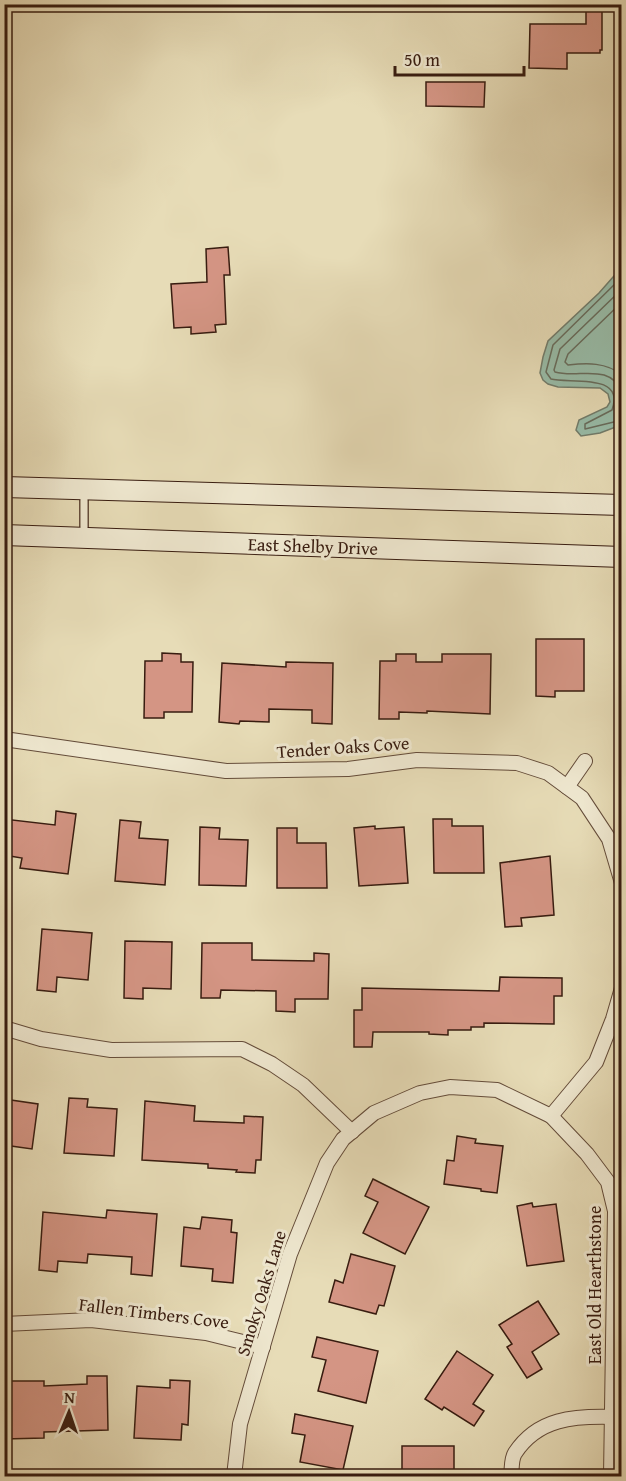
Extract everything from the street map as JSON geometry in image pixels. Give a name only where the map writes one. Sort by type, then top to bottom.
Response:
[{"type":"main road","points":[[4,487],[621,506]]},
{"type":"main road","name":"East Shelby Drive","points":[[4,535],[621,557]]},
{"type":"street","name":"Tender Oaks Cove","points":[[4,739],[226,771],[296,771],[417,760],[517,763],[548,773],[582,798],[609,838],[621,883]]},
{"type":"street","points":[[567,787],[585,761]]},
{"type":"street","points":[[551,1116],[596,1062],[613,1019],[621,988]]},
{"type":"street","points":[[4,1028],[41,1039],[111,1050],[242,1048],[272,1064],[303,1085],[352,1132]]},
{"type":"street","name":"East Old Hearthstone","points":[[352,1132],[374,1113],[420,1093],[450,1087],[497,1090],[551,1116],[587,1154],[608,1182],[615,1211],[611,1476]]},
{"type":"street","name":"Smoky Oaks Lane","points":[[234,1476],[240,1424],[290,1254],[323,1173],[343,1139],[352,1132]]},
{"type":"street","name":"Fallen Timbers Cove","points":[[4,1324],[91,1320],[206,1333],[263,1347]]},
{"type":"street","points":[[511,1476],[514,1455],[540,1427],[580,1416],[612,1417]]},
{"type":"lane","points":[[84,488],[84,537]]},
{"type":"water","points":[[621,268],[621,425],[600,433],[581,436],[576,430],[579,420],[607,407],[610,402],[608,394],[600,388],[558,387],[548,384],[540,373],[543,357],[548,341],[599,293]]},
{"type":"building","points":[[586,4],[602,4],[602,50],[600,53],[567,53],[567,69],[529,68],[530,24],[586,24]]},
{"type":"building","points":[[426,82],[485,82],[484,107],[426,106]]},
{"type":"building","points":[[228,247],[230,275],[224,275],[226,324],[215,325],[216,332],[191,334],[191,327],[174,328],[171,284],[207,282],[206,249]]},
{"type":"building","points":[[536,639],[584,639],[584,691],[555,691],[555,697],[536,696]]},
{"type":"building","points":[[162,653],[181,654],[181,662],[193,662],[192,712],[164,712],[164,718],[144,718],[145,661],[162,661]]},
{"type":"building","points":[[396,654],[416,654],[416,662],[442,662],[442,654],[491,654],[490,714],[399,712],[399,719],[379,719],[380,661],[396,661]]},
{"type":"building","points":[[286,662],[333,663],[332,724],[312,723],[312,710],[269,709],[269,722],[240,721],[239,724],[219,722],[222,663],[286,667]]},
{"type":"building","points":[[56,811],[76,814],[68,874],[20,868],[22,858],[4,855],[4,819],[55,825]]},
{"type":"building","points":[[433,819],[452,819],[452,826],[483,826],[484,873],[434,873]]},
{"type":"building","points":[[120,820],[141,822],[139,838],[168,840],[165,885],[115,881]]},
{"type":"building","points":[[375,826],[375,829],[404,827],[408,883],[359,886],[354,828]]},
{"type":"building","points":[[200,827],[220,828],[219,839],[248,840],[246,886],[199,885]]},
{"type":"building","points":[[277,828],[297,828],[297,843],[326,843],[327,888],[277,888]]},
{"type":"building","points":[[550,856],[554,915],[521,918],[522,926],[505,927],[500,863]]},
{"type":"building","points":[[42,929],[92,933],[88,980],[57,977],[56,992],[37,990]]},
{"type":"building","points":[[125,941],[172,942],[171,989],[143,988],[143,999],[124,998]]},
{"type":"building","points":[[202,943],[252,943],[252,960],[314,961],[314,953],[329,954],[328,999],[295,999],[295,1012],[276,1011],[276,991],[221,990],[220,998],[201,998]]},
{"type":"building","points":[[500,977],[562,978],[562,996],[554,996],[554,1024],[484,1023],[484,1027],[471,1027],[471,1030],[448,1030],[448,1035],[429,1034],[429,1032],[373,1032],[372,1047],[354,1047],[354,1010],[362,1010],[362,988],[499,991]]},
{"type":"building","points":[[69,1098],[88,1099],[87,1107],[117,1109],[114,1156],[64,1153]]},
{"type":"building","points":[[4,1099],[38,1104],[32,1149],[4,1145]]},
{"type":"building","points":[[145,1101],[195,1106],[194,1121],[244,1123],[244,1116],[263,1117],[261,1160],[256,1160],[255,1173],[208,1168],[208,1164],[142,1160]]},
{"type":"building","points":[[457,1136],[476,1139],[475,1143],[503,1146],[497,1193],[444,1184],[447,1160],[454,1161]]},
{"type":"building","points":[[373,1179],[429,1207],[405,1254],[363,1233],[378,1202],[365,1196]]},
{"type":"building","points":[[532,1203],[533,1207],[556,1204],[564,1261],[527,1266],[517,1206]]},
{"type":"building","points":[[107,1210],[157,1214],[152,1276],[131,1274],[132,1257],[88,1254],[87,1263],[58,1261],[57,1272],[39,1270],[43,1212],[106,1218]]},
{"type":"building","points":[[202,1217],[232,1220],[231,1232],[237,1233],[233,1283],[212,1281],[213,1269],[181,1266],[184,1227],[200,1229]]},
{"type":"building","points":[[351,1254],[395,1266],[384,1306],[379,1305],[376,1314],[329,1302],[335,1280],[343,1283]]},
{"type":"building","points":[[538,1301],[559,1334],[532,1352],[542,1369],[527,1378],[507,1347],[512,1344],[499,1325]]},
{"type":"building","points":[[317,1337],[378,1351],[366,1403],[318,1391],[326,1360],[312,1357]]},
{"type":"building","points":[[457,1351],[493,1375],[473,1404],[484,1411],[474,1426],[444,1407],[442,1410],[425,1399]]},
{"type":"building","points":[[87,1376],[107,1376],[108,1430],[44,1432],[44,1438],[4,1439],[4,1381],[44,1381],[44,1386],[87,1384]]},
{"type":"building","points":[[170,1380],[190,1381],[188,1425],[182,1424],[181,1440],[134,1438],[137,1386],[170,1388]]},
{"type":"building","points":[[295,1414],[353,1426],[343,1470],[300,1462],[305,1435],[292,1433]]},
{"type":"building","points":[[402,1446],[454,1446],[454,1476],[402,1476]]}]
